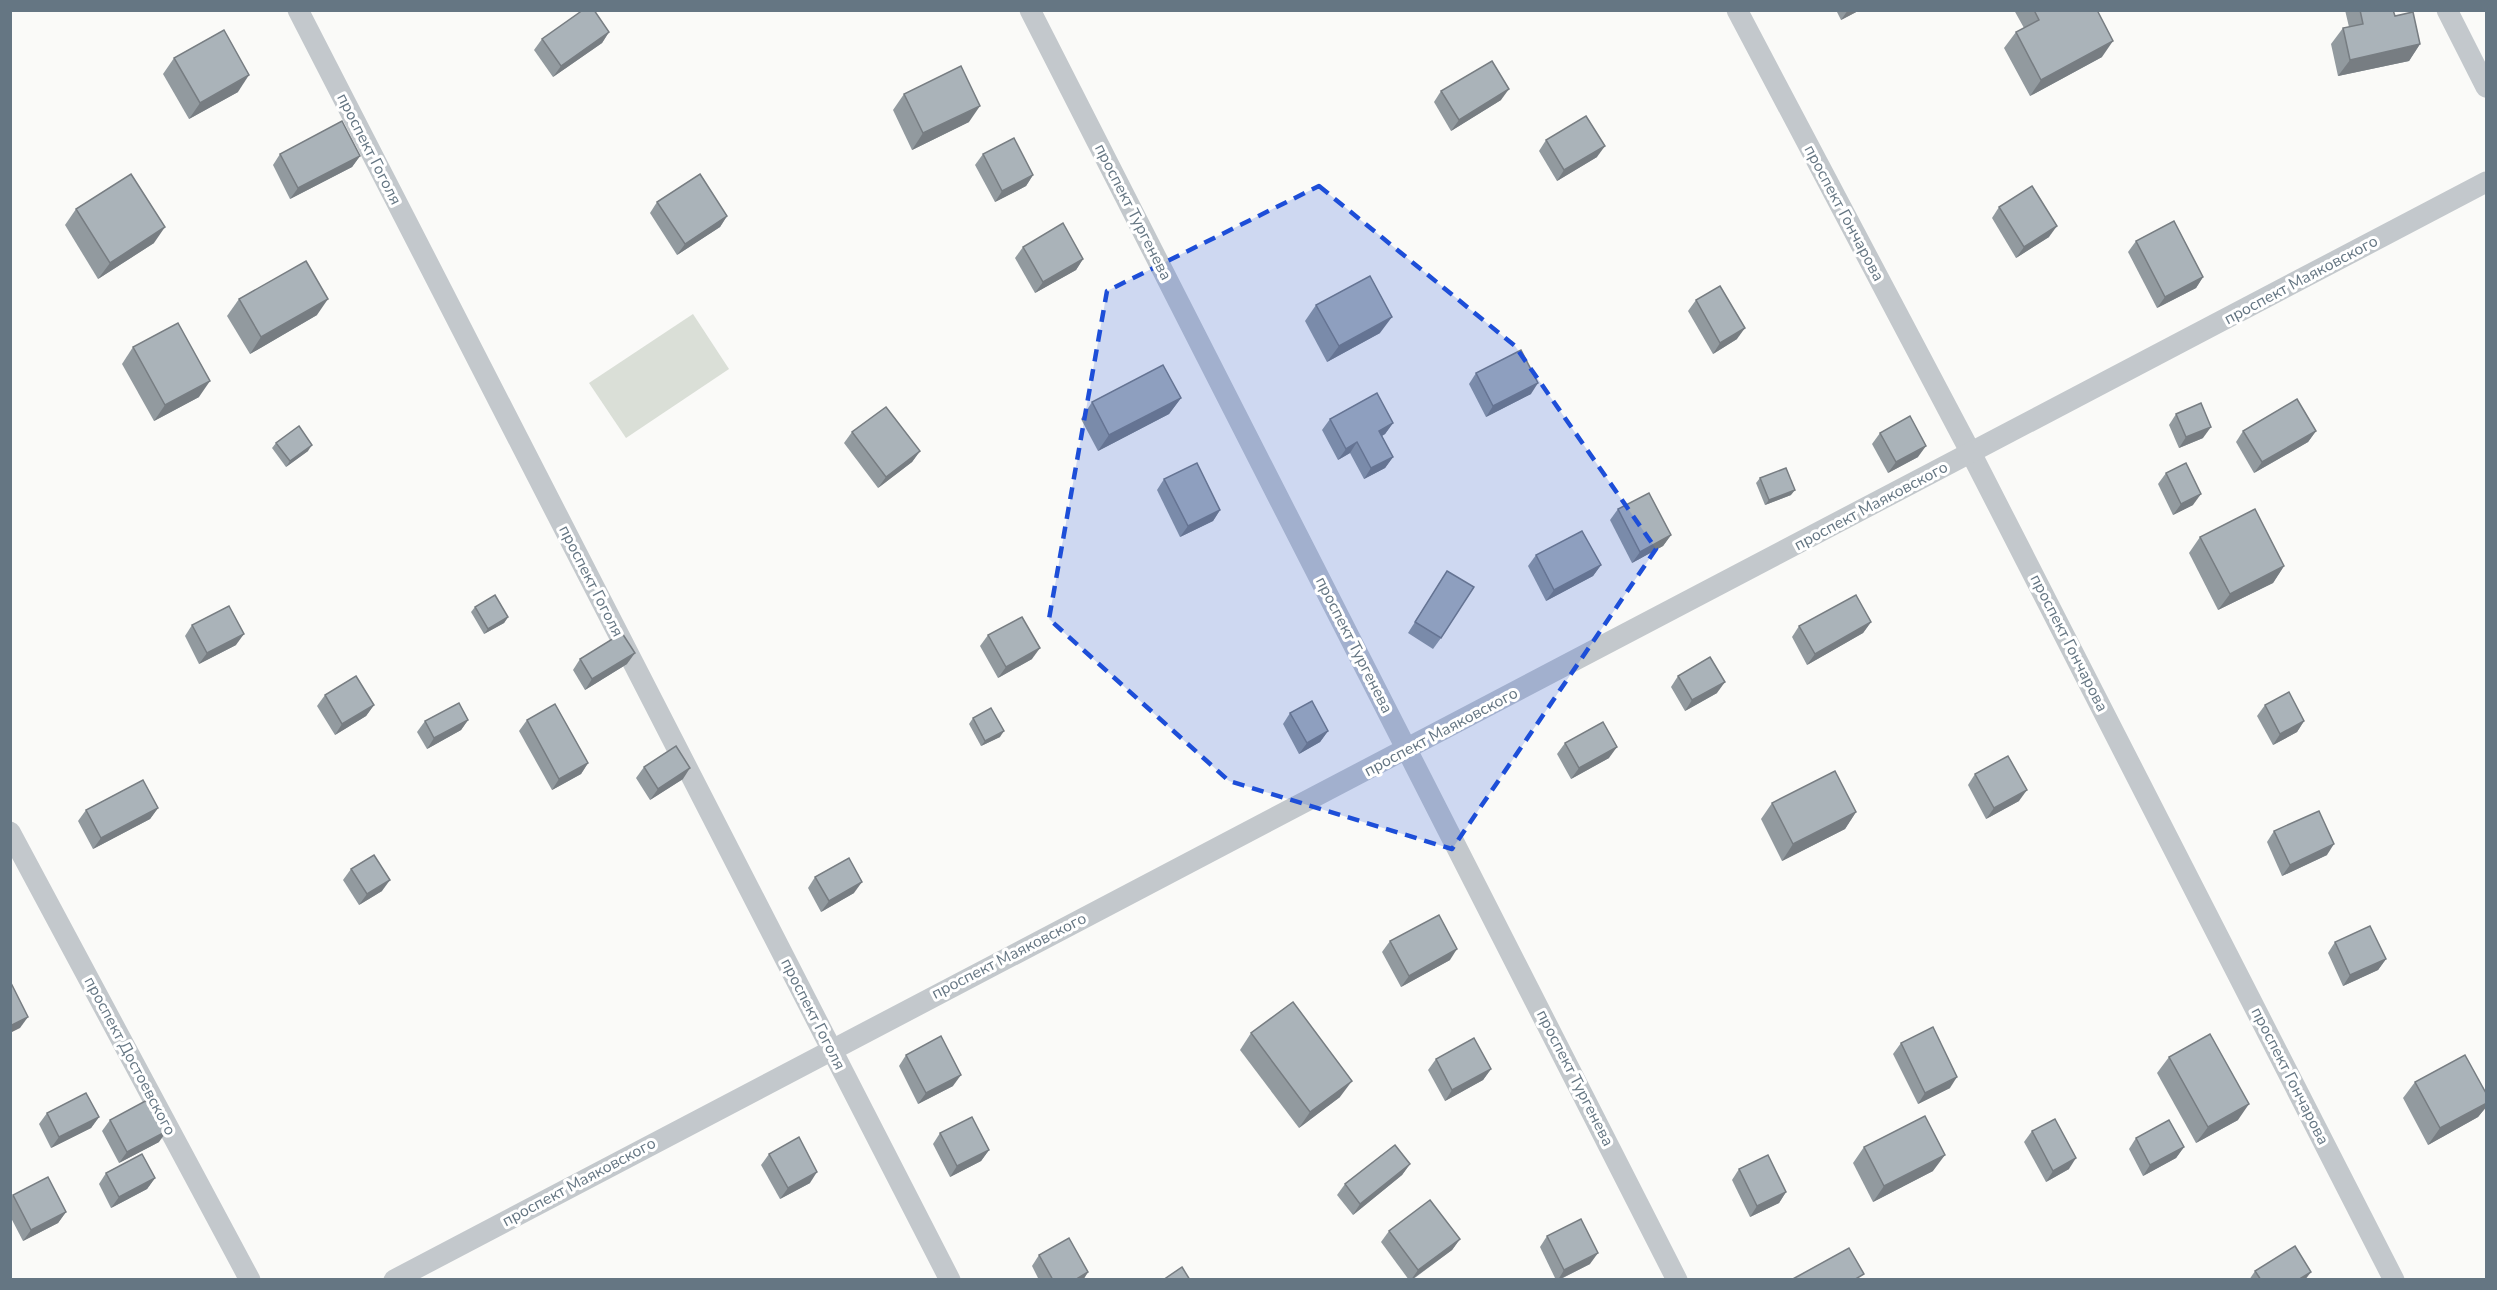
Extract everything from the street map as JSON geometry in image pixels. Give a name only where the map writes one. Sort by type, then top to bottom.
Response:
[{"type":"street","name":"проспект Гоголя","points":[[298,10],[950,1280]]},
{"type":"street","name":"проспект Тургенева","points":[[1030,10],[1677,1280]]},
{"type":"street","name":"проспект Гончарова","points":[[1737,10],[1971,453],[2394,1280]]},
{"type":"street","points":[[2447,10],[2487,87]]},
{"type":"street","name":"проспект Маяковского","points":[[394,1280],[830,1048],[1408,750],[2487,182]]},
{"type":"street","name":"проспект Достоевского","points":[[10,832],[249,1280]]},
{"type":"highlighted area","points":[[1319,186],[1515,346],[1656,549],[1452,849],[1229,781],[1049,619],[1107,291]]},
{"type":"shaded area","points":[[693,314],[729,369],[626,438],[589,383]]},
{"type":"building","points":[[583,10],[594,10],[609,32],[561,66],[542,39]]},
{"type":"building","points":[[2034,10],[2097,10],[2113,41],[2041,80],[2016,32],[2039,20]]},
{"type":"building","points":[[2360,10],[2393,10],[2395,16],[2413,12],[2420,44],[2350,60],[2343,28],[2363,24]]},
{"type":"building","points":[[224,30],[249,75],[200,103],[174,58]]},
{"type":"building","points":[[1492,61],[1509,89],[1459,120],[1441,91]]},
{"type":"building","points":[[961,66],[980,106],[923,133],[904,94]]},
{"type":"building","points":[[1586,116],[1605,146],[1564,170],[1546,140]]},
{"type":"building","points":[[342,121],[360,156],[298,188],[280,154]]},
{"type":"building","points":[[1014,138],[1033,175],[1002,191],[983,154]]},
{"type":"building","points":[[131,174],[165,227],[110,263],[76,209]]},
{"type":"building","points":[[700,174],[727,216],[685,244],[657,202]]},
{"type":"building","points":[[2032,186],[2057,226],[2024,247],[1999,207]]},
{"type":"building","points":[[2174,221],[2203,277],[2165,297],[2136,241]]},
{"type":"building","points":[[1063,223],[1083,259],[1043,282],[1023,247]]},
{"type":"building","points":[[306,261],[328,299],[261,337],[239,299]]},
{"type":"building","points":[[1370,276],[1392,317],[1339,346],[1316,305]]},
{"type":"building","points":[[1720,286],[1745,328],[1720,343],[1696,300]]},
{"type":"building","points":[[178,323],[210,381],[165,405],[133,347]]},
{"type":"building","points":[[1521,350],[1538,383],[1493,406],[1476,373]]},
{"type":"building","points":[[1163,365],[1181,398],[1109,435],[1092,402]]},
{"type":"building","points":[[1377,393],[1393,423],[1379,431],[1393,457],[1371,468],[1357,442],[1346,449],[1330,419]]},
{"type":"building","points":[[2297,399],[2316,431],[2262,462],[2243,431]]},
{"type":"building","points":[[2201,403],[2211,427],[2186,437],[2176,414]]},
{"type":"building","points":[[886,407],[920,451],[886,477],[852,432]]},
{"type":"building","points":[[1910,416],[1926,446],[1896,462],[1880,433]]},
{"type":"building","points":[[299,426],[312,445],[290,461],[276,443]]},
{"type":"building","points":[[1197,463],[1220,510],[1188,526],[1164,479]]},
{"type":"building","points":[[2186,463],[2201,494],[2181,504],[2166,473]]},
{"type":"building","points":[[1786,468],[1795,490],[1769,500],[1760,478]]},
{"type":"building","points":[[1649,493],[1671,535],[1640,552],[1618,509]]},
{"type":"building","points":[[2255,509],[2284,566],[2230,594],[2200,537]]},
{"type":"building","points":[[1582,531],[1601,565],[1554,590],[1536,555]]},
{"type":"building","points":[[1447,571],[1474,587],[1441,638],[1415,622]]},
{"type":"building","points":[[495,595],[508,617],[488,629],[475,607]]},
{"type":"building","points":[[1856,595],[1871,622],[1815,654],[1799,626]]},
{"type":"building","points":[[229,606],[244,634],[207,653],[192,625]]},
{"type":"building","points":[[1022,617],[1040,648],[1006,667],[988,635]]},
{"type":"building","points":[[622,633],[635,653],[592,679],[580,659]]},
{"type":"building","points":[[1710,657],[1725,682],[1692,700],[1678,676]]},
{"type":"building","points":[[356,676],[374,705],[342,724],[325,695]]},
{"type":"building","points":[[2289,692],[2304,721],[2280,734],[2265,705]]},
{"type":"building","points":[[1312,701],[1328,731],[1307,743],[1290,713]]},
{"type":"building","points":[[459,703],[468,720],[434,738],[425,721]]},
{"type":"building","points":[[555,704],[588,763],[559,779],[527,720]]},
{"type":"building","points":[[991,708],[1004,731],[985,741],[973,718]]},
{"type":"building","points":[[1603,722],[1617,747],[1579,768],[1565,743]]},
{"type":"building","points":[[676,746],[690,768],[658,789],[644,767]]},
{"type":"building","points":[[2008,756],[2027,790],[1994,808],[1975,774]]},
{"type":"building","points":[[1835,771],[1856,812],[1793,844],[1772,803]]},
{"type":"building","points":[[143,780],[158,808],[101,838],[86,810]]},
{"type":"building","points":[[2319,811],[2334,844],[2290,865],[2274,831]]},
{"type":"building","points":[[374,855],[390,880],[367,894],[351,869]]},
{"type":"building","points":[[849,858],[862,882],[829,901],[815,877]]},
{"type":"building","points":[[1439,915],[1457,949],[1409,976],[1390,941]]},
{"type":"building","points":[[2370,926],[2386,959],[2350,975],[2335,942]]},
{"type":"building","points":[[10,981],[28,1017],[10,1026]]},
{"type":"building","points":[[1293,1002],[1352,1081],[1310,1112],[1251,1033]]},
{"type":"building","points":[[1933,1027],[1957,1077],[1925,1093],[1901,1043]]},
{"type":"building","points":[[2210,1034],[2249,1104],[2208,1127],[2169,1057]]},
{"type":"building","points":[[941,1036],[961,1075],[926,1093],[906,1055]]},
{"type":"building","points":[[1474,1038],[1491,1069],[1452,1090],[1436,1059]]},
{"type":"building","points":[[2465,1055],[2487,1095],[2487,1103],[2440,1128],[2415,1082]]},
{"type":"building","points":[[86,1093],[99,1117],[59,1137],[47,1113]]},
{"type":"building","points":[[149,1099],[167,1131],[127,1152],[110,1120]]},
{"type":"building","points":[[1925,1116],[1945,1155],[1884,1186],[1864,1147]]},
{"type":"building","points":[[972,1117],[989,1150],[957,1166],[940,1133]]},
{"type":"building","points":[[2055,1119],[2076,1158],[2053,1171],[2032,1131]]},
{"type":"building","points":[[2169,1120],[2184,1147],[2150,1165],[2136,1138]]},
{"type":"building","points":[[799,1137],[817,1172],[788,1188],[769,1154]]},
{"type":"building","points":[[1395,1145],[1410,1164],[1360,1204],[1345,1184]]},
{"type":"building","points":[[142,1154],[155,1178],[119,1197],[106,1173]]},
{"type":"building","points":[[1768,1155],[1786,1192],[1757,1206],[1739,1169]]},
{"type":"building","points":[[48,1177],[66,1212],[31,1230],[13,1195]]},
{"type":"building","points":[[1430,1200],[1460,1239],[1418,1270],[1389,1231]]},
{"type":"building","points":[[1581,1219],[1598,1253],[1564,1270],[1547,1236]]},
{"type":"building","points":[[1069,1238],[1088,1272],[1075,1280],[1053,1280],[1039,1255]]},
{"type":"building","points":[[2295,1246],[2311,1272],[2298,1280],[2261,1280],[2255,1271]]},
{"type":"building","points":[[1849,1248],[1864,1274],[1854,1280],[1791,1280]]},
{"type":"building","points":[[1182,1267],[1190,1280],[1163,1280]]}]
